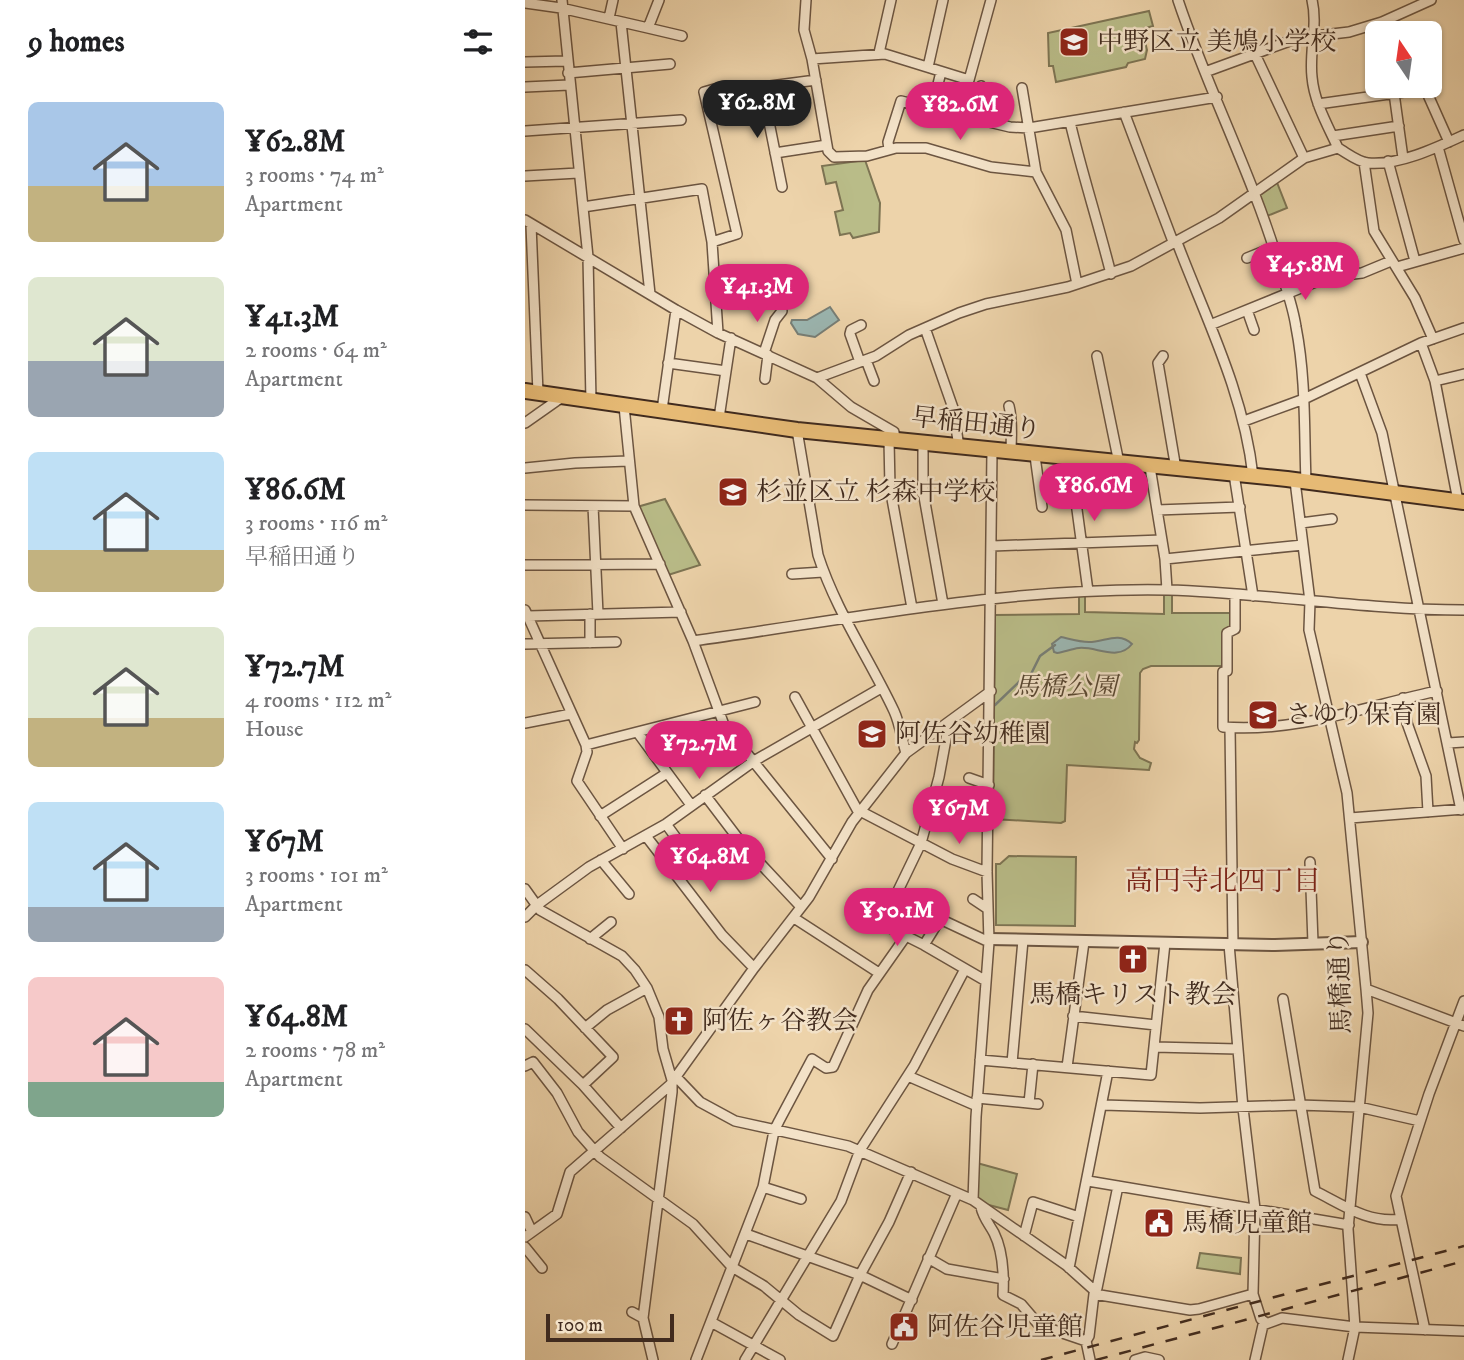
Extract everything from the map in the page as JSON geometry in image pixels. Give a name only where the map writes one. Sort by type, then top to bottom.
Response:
[{"type":"main road","name":"早稲田通り","points":[[531,392],[797,430],[1301,481],[1461,501]]},
{"type":"street","points":[[609,19],[614,0]]},
{"type":"street","points":[[648,28],[659,0]]},
{"type":"street","points":[[806,0],[804,30],[812,59],[828,150],[834,157],[867,156],[889,149],[926,148],[991,167],[1036,172]]},
{"type":"street","points":[[879,53],[891,0]]},
{"type":"street","points":[[928,66],[943,0]]},
{"type":"street","points":[[812,59],[879,53],[968,80],[991,0]]},
{"type":"street","name":"馬橋通り","points":[[1178,0],[1256,192],[1296,327],[1304,399],[1301,523],[1311,601],[1309,630],[1340,757],[1350,818],[1367,989],[1368,1013],[1349,1225],[1355,1327],[1348,1360]]},
{"type":"street","points":[[1312,0],[1315,12],[1311,77],[1318,104],[1338,148],[1364,162],[1388,161],[1438,147],[1464,135]]},
{"type":"street","points":[[1205,72],[1298,38],[1349,32],[1383,22],[1431,0]]},
{"type":"street","points":[[525,4],[561,4],[609,19],[682,36]]},
{"type":"street","points":[[561,4],[588,257],[591,401]]},
{"type":"street","points":[[621,22],[650,294]]},
{"type":"street","points":[[1255,54],[1304,158]]},
{"type":"street","points":[[525,62],[566,61]]},
{"type":"street","points":[[568,73],[670,64]]},
{"type":"street","points":[[932,108],[941,72]]},
{"type":"street","points":[[712,242],[737,234],[704,92],[725,86],[762,88],[816,80]]},
{"type":"street","points":[[525,87],[569,85]]},
{"type":"street","points":[[975,119],[981,86]]},
{"type":"street","points":[[762,88],[782,187]]},
{"type":"street","points":[[1022,88],[1036,172],[1066,230],[1077,284]]},
{"type":"street","points":[[1318,104],[1365,95]]},
{"type":"street","points":[[889,149],[888,142],[901,101],[975,119],[1028,128],[1217,97]]},
{"type":"street","points":[[1394,98],[1403,158]]},
{"type":"street","points":[[1430,98],[1449,142]]},
{"type":"street","points":[[1124,112],[1210,325],[1244,421],[1253,476]]},
{"type":"street","points":[[525,131],[681,120]]},
{"type":"street","points":[[1070,122],[1111,274]]},
{"type":"street","points":[[1333,136],[1399,126]]},
{"type":"street","points":[[775,153],[827,145]]},
{"type":"street","points":[[1438,147],[1464,240]]},
{"type":"street","points":[[817,378],[863,361],[925,328],[986,304],[1077,284],[1111,274],[1149,258],[1208,225],[1304,158],[1338,148]]},
{"type":"street","points":[[1388,161],[1415,261]]},
{"type":"street","points":[[1364,162],[1374,231],[1415,298],[1433,339]]},
{"type":"street","points":[[525,176],[578,173]]},
{"type":"street","points":[[583,207],[702,189],[712,242],[718,333]]},
{"type":"street","points":[[525,212],[531,392]]},
{"type":"street","points":[[527,221],[675,310],[718,333],[817,378],[852,407],[894,432],[890,488],[912,608]]},
{"type":"street","points":[[1247,258],[1274,247]]},
{"type":"street","points":[[1210,325],[1325,278],[1361,273],[1464,248]]},
{"type":"street","points":[[1311,260],[1325,278]]},
{"type":"street","points":[[715,294],[738,293]]},
{"type":"street","points":[[661,410],[675,310]]},
{"type":"street","points":[[1247,310],[1254,330]]},
{"type":"street","points":[[765,379],[766,354],[775,320],[782,311]]},
{"type":"street","points":[[860,325],[851,330],[850,334],[874,381]]},
{"type":"street","points":[[925,328],[953,408],[959,447]]},
{"type":"street","points":[[1244,421],[1304,399],[1421,343],[1464,328]]},
{"type":"street","points":[[719,418],[731,338]]},
{"type":"street","points":[[1421,343],[1435,381],[1461,501]]},
{"type":"street","points":[[1097,356],[1119,463]]},
{"type":"street","points":[[1163,356],[1158,363],[1176,468]]},
{"type":"street","points":[[668,363],[726,371]]},
{"type":"street","points":[[1350,818],[1462,810],[1382,433],[1360,373]]},
{"type":"street","points":[[1435,381],[1464,374]]},
{"type":"street","points":[[525,423],[562,397]]},
{"type":"street","points":[[624,406],[635,506],[693,641],[718,711],[730,734],[832,859]]},
{"type":"street","points":[[1009,406],[1012,419],[1011,453]]},
{"type":"street","points":[[797,430],[823,572],[844,620],[895,713],[906,753]]},
{"type":"street","points":[[923,443],[923,491],[943,604]]},
{"type":"street","points":[[992,451],[987,872],[989,941],[977,1102],[977,1204],[995,1235],[1004,1279],[1003,1295],[1021,1304],[1039,1325],[1086,1341]]},
{"type":"street","points":[[1035,456],[1042,507]]},
{"type":"street","points":[[1070,458],[1088,592]]},
{"type":"street","points":[[525,473],[525,467],[628,461]]},
{"type":"street","points":[[1150,467],[1165,559],[1167,590]]},
{"type":"street","points":[[1234,474],[1253,596]]},
{"type":"street","points":[[525,505],[635,506]]},
{"type":"street","points":[[590,643],[596,563],[593,506]]},
{"type":"street","points":[[1157,510],[1240,507]]},
{"type":"street","points":[[1301,523],[1332,519]]},
{"type":"street","points":[[992,546],[1162,540]]},
{"type":"street","points":[[1165,559],[1303,545]]},
{"type":"street","points":[[525,565],[660,564]]},
{"type":"street","points":[[792,574],[823,572]]},
{"type":"street","points":[[693,641],[991,597],[1088,592],[1167,590],[1420,610],[1464,610]]},
{"type":"street","points":[[1235,595],[1235,629],[1227,633],[1227,671],[1223,672],[1223,727],[1274,728],[1437,691]]},
{"type":"street","points":[[623,849],[577,781],[587,752],[586,746],[526,613],[681,612]]},
{"type":"street","points":[[525,645],[616,642]]},
{"type":"street","points":[[525,917],[537,905],[601,860],[666,824],[754,761],[881,688]]},
{"type":"street","points":[[525,1217],[529,1234],[557,1214],[570,1172],[672,1080],[801,907],[859,812],[906,753],[991,691]]},
{"type":"street","points":[[795,697],[859,812],[952,859],[987,872]]},
{"type":"street","points":[[1403,698],[1408,723],[1426,776],[1428,812]]},
{"type":"street","points":[[586,746],[755,702]]},
{"type":"street","points":[[525,723],[572,714]]},
{"type":"street","points":[[949,723],[939,777],[921,843],[882,924],[986,981]]},
{"type":"street","points":[[1230,728],[1231,944],[1243,1108],[1255,1209],[1253,1293],[1261,1319],[1266,1323]]},
{"type":"street","points":[[638,733],[691,805]]},
{"type":"street","points":[[1448,743],[1464,742]]},
{"type":"street","points":[[600,816],[667,773]]},
{"type":"street","points":[[969,778],[989,785]]},
{"type":"street","points":[[705,795],[743,845],[801,907]]},
{"type":"street","points":[[666,824],[692,861]]},
{"type":"street","points":[[646,836],[722,935],[754,968]]},
{"type":"street","points":[[601,860],[629,894]]},
{"type":"street","points":[[1310,862],[1313,943]]},
{"type":"street","points":[[525,889],[540,910],[622,956],[647,988],[659,1017],[663,1049],[672,1080],[642,1318],[653,1360]]},
{"type":"street","points":[[973,898],[988,909]]},
{"type":"street","points":[[793,918],[879,973]]},
{"type":"street","points":[[924,945],[940,919],[989,941],[1231,944],[1362,942]]},
{"type":"street","points":[[590,939],[611,922]]},
{"type":"street","points":[[696,1360],[763,1187],[774,1131],[812,1059],[827,1068],[833,1067],[862,1002],[906,936]]},
{"type":"street","points":[[1012,1063],[1023,940]]},
{"type":"street","points":[[1067,1067],[1084,942]]},
{"type":"street","points":[[980,1059],[1150,1075],[1165,943]]},
{"type":"street","points":[[745,1360],[841,1201],[860,1150],[908,1076],[965,969]]},
{"type":"street","points":[[525,970],[613,1057],[583,1085]]},
{"type":"street","points":[[585,1028],[607,1010],[647,988]]},
{"type":"street","points":[[1367,989],[1460,1024]]},
{"type":"street","points":[[1283,999],[1315,1191],[1371,1219],[1387,1222],[1401,1219]]},
{"type":"street","points":[[1425,1330],[1396,1196],[1420,1121],[1460,1024],[1464,1001]]},
{"type":"street","points":[[1073,1016],[1156,1024]]},
{"type":"street","points":[[525,1028],[583,1085],[621,1128]]},
{"type":"street","points":[[1154,1047],[1238,1049]]},
{"type":"street","points":[[525,1066],[533,1062],[538,1067],[557,1093],[578,1132],[594,1152],[692,1224],[732,1267],[833,1336],[911,1171]]},
{"type":"street","points":[[908,1076],[977,1102],[1034,1104],[1033,1064]]},
{"type":"street","points":[[1069,1268],[1108,1071]]},
{"type":"street","points":[[672,1080],[679,1080],[701,1102],[735,1122],[828,1140],[860,1150],[957,1193],[1069,1268],[1094,1292],[1190,1310],[1253,1293]]},
{"type":"street","points":[[1103,1105],[1360,1107],[1420,1121]]},
{"type":"street","points":[[1088,1181],[1349,1225]]},
{"type":"street","points":[[1090,1360],[1086,1341],[1118,1186]]},
{"type":"street","points":[[763,1187],[801,1199]]},
{"type":"street","points":[[892,1344],[957,1193]]},
{"type":"street","points":[[1024,1236],[1033,1202],[1079,1217]]},
{"type":"street","points":[[746,1234],[860,1275],[912,1300]]},
{"type":"street","points":[[525,1247],[542,1268]]},
{"type":"street","points":[[928,1258],[947,1269],[1004,1279]]},
{"type":"street","points":[[632,1312],[642,1318]]},
{"type":"street","points":[[1255,1360],[1263,1325],[1282,1318],[1355,1327],[1464,1331]]},
{"type":"street","points":[[711,1322],[780,1360]]},
{"type":"street","points":[[1135,1360],[1145,1357],[1159,1360]]},
{"type":"green space","points":[[1149,11],[1153,26],[1142,29],[1147,50],[1145,59],[1128,63],[1126,67],[1056,82],[1053,66],[1049,66],[1048,33]]},
{"type":"green space","points":[[865,160],[880,203],[879,232],[853,238],[850,233],[840,235],[835,212],[843,210],[836,182],[826,184],[822,166]]},
{"type":"green space","points":[[1276,180],[1287,208],[1267,216],[1259,195]]},
{"type":"green space","points":[[665,499],[700,565],[668,575],[637,507]]},
{"type":"green space","name":"馬橋公園","points":[[1164,594],[1172,594],[1172,613],[1231,613],[1231,625],[1224,631],[1222,666],[1151,666],[1140,673],[1139,740],[1135,742],[1134,749],[1140,758],[1151,763],[1149,770],[1067,765],[1065,821],[1061,823],[993,819],[995,615],[1079,614],[1079,596],[1085,596],[1085,612],[1164,614]]},
{"type":"green space","points":[[1009,856],[1076,857],[1075,926],[996,925],[996,864]]},
{"type":"green space","points":[[977,1163],[1017,1174],[1008,1210],[985,1204],[975,1196]]},
{"type":"green space","points":[[1200,1253],[1241,1258],[1240,1274],[1197,1268]]},
{"type":"water","points":[[830,307],[839,320],[815,337],[798,334],[791,323],[792,320],[807,320]]},
{"type":"water","points":[[1061,637],[1089,642],[1122,638],[1132,644],[1114,653],[1086,648],[1054,652],[1052,644]]},
{"type":"waterway","points":[[995,705],[1031,674],[1040,656],[1055,645]]},
{"type":"railway","points":[[1041,1360],[1464,1246]]},
{"type":"railway","points":[[1096,1360],[1464,1261]]},
{"type":"place","name":"中野区立 美鳩小学校","points":[[1074,42]]},
{"type":"place","name":"杉並区立 杉森中学校","points":[[733,492]]},
{"type":"place","name":"さゆり保育園","points":[[1263,715]]},
{"type":"place","name":"阿佐谷幼稚園","points":[[872,734]]},
{"type":"place","name":"馬橋キリスト教会","points":[[1133,959]]},
{"type":"place","name":"阿佐ヶ谷教会","points":[[679,1021]]},
{"type":"place","name":"馬橋児童館","points":[[1159,1223]]},
{"type":"place","name":"阿佐谷児童館","points":[[904,1327]]},
{"type":"district","name":"高円寺北四丁目","points":[[1223,881]]}]
